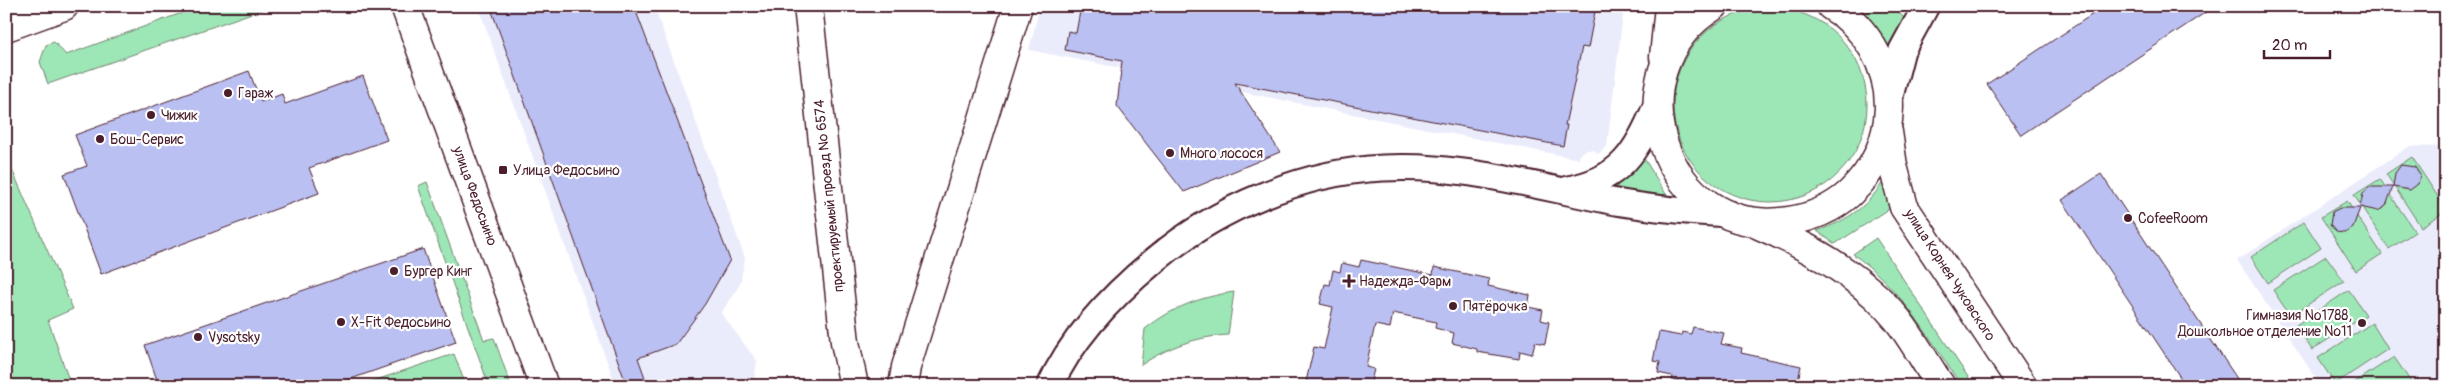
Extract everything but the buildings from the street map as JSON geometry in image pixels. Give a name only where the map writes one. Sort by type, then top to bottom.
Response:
[{"type":"street","points":[[6,27],[64,6]]},
{"type":"street","name":"улица Федосьино","points":[[405,6],[544,386]]},
{"type":"street","name":"проектируемый проезд № 6574","points":[[808,6],[845,342],[854,386]]},
{"type":"street","points":[[903,386],[906,367],[1018,6]]},
{"type":"street","name":"улица Корнея Чуковского","points":[[1669,6],[1664,66],[1656,106],[1660,133],[1676,171],[1699,196],[1735,216],[1802,246],[1835,266],[1869,292],[1897,319],[1941,386]]},
{"type":"street","name":"улица Корнея Чуковского","points":[[1664,66],[1685,30],[1714,6]]},
{"type":"street","name":"улица Корнея Чуковского","points":[[1831,6],[1856,26],[1873,48],[1884,73],[1889,100],[1887,128],[1893,166],[1904,207],[2023,386]]},
{"type":"street","points":[[1889,100],[1902,50],[1926,6]]},
{"type":"street","points":[[1560,190],[1597,182],[1620,166],[1636,150],[1656,106]]},
{"type":"street","name":"улица Корнея Чуковского","points":[[1735,216],[1755,221],[1782,222],[1810,216],[1834,205],[1856,188],[1873,166],[1887,128]]},
{"type":"street","points":[[1050,386],[1073,347],[1090,325],[1142,270],[1183,239],[1217,218],[1269,194],[1319,178],[1383,168],[1430,169],[1470,174],[1633,205],[1735,216]]},
{"type":"shaded area","points":[[478,6],[654,6],[745,258],[740,284],[721,313],[757,361],[753,386],[616,386]]},
{"type":"shaded area","points":[[1040,6],[1624,6],[1607,146],[1598,154],[1594,150],[1586,150],[1580,154],[1579,159],[1029,50]]},
{"type":"shaded area","name":"Гимназия №1788, Дошкольное отделение №11","points":[[2410,146],[2446,147],[2446,386],[2321,386],[2237,260]]},
{"type":"green space","points":[[201,6],[272,6],[48,84],[40,62],[46,45],[54,42],[66,55]]},
{"type":"green space","points":[[1893,6],[1905,19],[1889,46],[1863,13]]},
{"type":"green space","points":[[1760,8],[1780,8],[1816,19],[1839,36],[1851,51],[1860,68],[1867,95],[1867,115],[1860,142],[1851,159],[1839,174],[1824,186],[1807,195],[1780,202],[1760,202],[1724,191],[1708,180],[1695,167],[1684,151],[1677,133],[1673,115],[1673,95],[1684,59],[1695,43],[1708,30],[1724,19],[1742,12]]},
{"type":"green space","points":[[1642,155],[1669,199],[1614,190]]},
{"type":"green space","points":[[6,156],[73,309],[48,320],[71,386],[6,386]]},
{"type":"green space","points":[[2412,157],[2446,209],[2446,211],[2421,227],[2386,174]]},
{"type":"green space","points":[[1886,177],[1897,204],[1835,244],[1817,231],[1839,222],[1857,211],[1873,196]]},
{"type":"green space","points":[[2380,179],[2415,232],[2389,249],[2354,195]]},
{"type":"green space","points":[[427,182],[484,340],[494,338],[511,386],[489,386],[418,186]]},
{"type":"green space","points":[[2347,201],[2382,254],[2356,271],[2321,217]]},
{"type":"green space","points":[[2304,222],[2321,248],[2268,283],[2251,257]]},
{"type":"green space","points":[[1876,238],[1974,386],[1961,386],[1925,331],[1900,298],[1886,282],[1853,254]]},
{"type":"green space","points":[[2326,256],[2344,281],[2290,316],[2273,290]]},
{"type":"green space","points":[[2349,290],[2366,315],[2312,350],[2296,325]]},
{"type":"green space","points":[[1234,292],[1228,335],[1204,338],[1182,344],[1161,353],[1141,365],[1145,329],[1155,321],[1187,304]]},
{"type":"green space","points":[[2372,323],[2388,349],[2335,384],[2318,358]]},
{"type":"green space","points":[[454,354],[466,386],[358,386]]},
{"type":"green space","points":[[2394,357],[2411,382],[2406,386],[2349,386]]},
{"type":"place","name":"Гараж","points":[[228,93]]},
{"type":"place","name":"Чижик","points":[[151,115]]},
{"type":"place","name":"Бош-Сервис","points":[[100,139]]},
{"type":"place","name":"Много лосося","points":[[1170,153]]},
{"type":"place","name":"Улица Федосьино","points":[[503,170]]},
{"type":"place","name":"CofeeRoom","points":[[2128,218]]},
{"type":"place","name":"Бургер Кинг","points":[[394,271]]},
{"type":"place","name":"Надежда-Фарм","points":[[1349,281]]},
{"type":"place","name":"Пятёрочка","points":[[1453,306]]},
{"type":"place","name":"X-Fit Федосьино","points":[[341,322]]},
{"type":"place","name":"Гимназия №1788, Дошкольное отделение №11","points":[[2362,323]]},
{"type":"place","name":"Vysotsky","points":[[198,337]]}]
